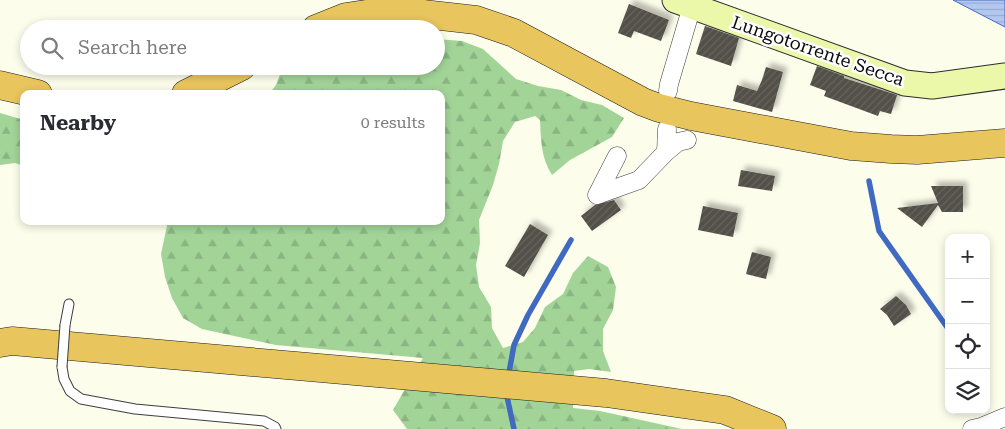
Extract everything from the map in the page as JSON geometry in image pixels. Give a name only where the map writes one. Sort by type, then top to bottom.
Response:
[{"type":"highway","points":[[341,20],[366,14],[415,13],[476,20],[514,32],[643,102],[691,116],[860,147],[917,150],[1005,143]]},
{"type":"highway","points":[[194,90],[224,75]]},
{"type":"highway","points":[[0,85],[21,90]]},
{"type":"highway","points":[[0,343],[12,341],[606,393],[725,410],[772,429]]},
{"type":"main road","name":"Lungotorrente Secca","points":[[684,3],[905,83],[932,86],[1005,76]]},
{"type":"street","name":"Lungotorrente Secca","points":[[668,91],[684,3]]},
{"type":"street","points":[[666,152],[667,129]]},
{"type":"street","points":[[617,156],[597,195],[638,180],[678,142],[687,140]]},
{"type":"street","points":[[972,429],[1005,417]]},
{"type":"lane","points":[[69,304],[62,367],[64,380],[70,391],[81,399],[135,409],[264,421],[276,429]]},
{"type":"green space","points":[[445,40],[462,41],[483,49],[516,79],[538,86],[561,90],[581,100],[602,105],[624,118],[612,137],[570,160],[552,175],[548,169],[541,142],[540,120],[535,116],[515,122],[503,141],[493,185],[479,220],[480,243],[476,265],[479,287],[491,307],[492,328],[503,348],[523,342],[535,328],[545,307],[563,294],[573,273],[588,256],[608,267],[616,287],[613,310],[603,329],[603,351],[611,372],[589,369],[574,371],[573,408],[600,411],[682,429],[407,429],[393,410],[423,358],[276,345],[202,329],[183,318],[172,298],[165,277],[161,254],[167,225],[445,225],[445,90],[272,90],[280,75],[445,75]]},
{"type":"green space","points":[[0,113],[20,119],[20,165],[15,163],[0,165]]},
{"type":"water","points":[[953,0],[1005,0],[1005,27]]},
{"type":"building","points":[[629,4],[669,20],[661,41],[634,31],[631,38],[618,33]]},
{"type":"building","points":[[705,26],[739,38],[731,66],[696,54]]},
{"type":"building","points":[[817,66],[844,76],[844,78],[897,95],[891,114],[880,111],[878,116],[824,96],[826,91],[810,85]]},
{"type":"building","points":[[766,67],[783,72],[772,112],[733,101],[737,85],[757,91]]},
{"type":"building","points":[[741,170],[775,176],[772,191],[738,186]]},
{"type":"building","points":[[931,186],[963,186],[963,212],[942,212],[938,205],[922,227],[897,208],[938,203]]},
{"type":"building","points":[[614,200],[621,210],[592,231],[581,216],[595,205]]},
{"type":"building","points":[[703,206],[738,213],[733,237],[698,230]]},
{"type":"building","points":[[530,224],[548,235],[524,277],[505,266]]},
{"type":"building","points":[[752,252],[771,257],[766,279],[746,274]]},
{"type":"building","points":[[896,296],[906,305],[911,314],[894,326],[887,315],[880,309]]},
{"type":"waterway","points":[[869,181],[879,231],[945,324]]},
{"type":"waterway","points":[[508,378],[514,345],[528,315],[571,240]]},
{"type":"waterway","points":[[506,392],[514,429]]}]
